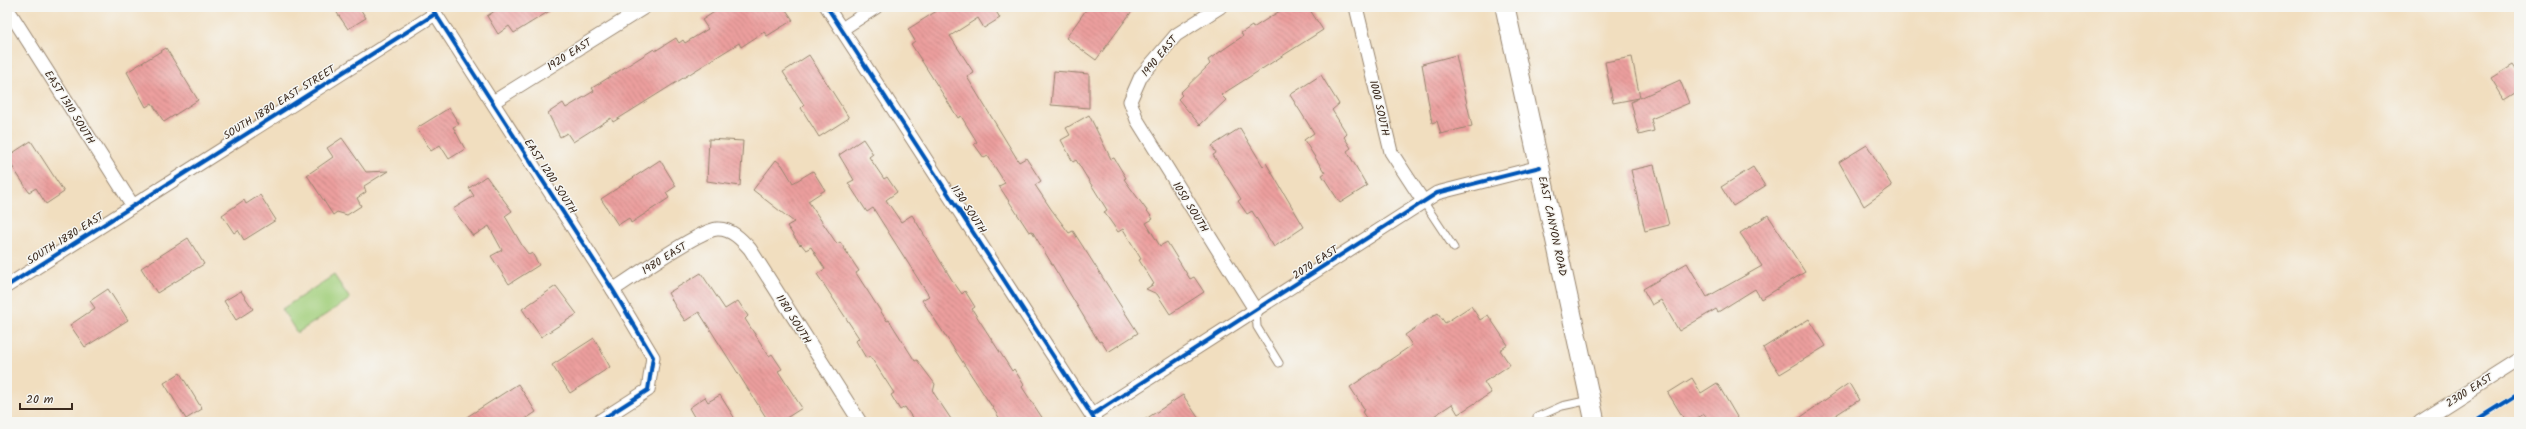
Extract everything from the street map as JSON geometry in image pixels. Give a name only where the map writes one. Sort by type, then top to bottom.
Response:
[{"type":"main road","name":"EAST CANYON ROAD","points":[[1505,7],[1595,422]]},
{"type":"street","name":"1920 EAST","points":[[493,102],[645,7]]},
{"type":"street","name":"1130 SOUTH","points":[[827,7],[1094,418]]},
{"type":"street","points":[[842,29],[876,7]]},
{"type":"street","name":"1990 EAST","points":[[1130,101],[1141,76],[1176,35],[1220,7]]},
{"type":"street","name":"1000 SOUTH","points":[[1356,7],[1391,152],[1423,201]]},
{"type":"street","name":"EAST 1310 SOUTH","points":[[7,8],[133,206]]},
{"type":"street","name":"EAST 1200 SOUTH","points":[[433,10],[613,290],[654,357],[648,390],[598,422]]},
{"type":"street","name":"SOUTH 1880 EAST STREET","points":[[133,206],[433,10]]},
{"type":"street","name":"1050 SOUTH","points":[[1130,101],[1137,120],[1256,311]]},
{"type":"street","name":"2070 EAST","points":[[1094,418],[1423,201],[1438,193],[1540,167]]},
{"type":"street","name":"SOUTH 1880 EAST","points":[[7,286],[133,206]]},
{"type":"street","name":"1980 EAST","points":[[613,290],[699,236],[717,229]]},
{"type":"street","name":"1180 SOUTH","points":[[717,229],[737,235],[750,249],[860,422]]},
{"type":"street","name":"2300 EAST","points":[[2420,422],[2519,359]]},
{"type":"lane","points":[[1423,201],[1454,248]]},
{"type":"lane","points":[[1256,311],[1257,327],[1279,363]]},
{"type":"lane","points":[[1537,417],[1562,406],[1590,400]]},
{"type":"green space","points":[[334,275],[350,299],[297,333],[282,309]]},
{"type":"building","points":[[333,7],[359,7],[366,18],[348,29]]},
{"type":"building","points":[[501,7],[556,7],[514,33],[509,26],[498,34],[487,16]]},
{"type":"building","points":[[722,7],[784,7],[793,20],[767,36],[764,32],[741,47],[739,43],[613,122],[611,118],[573,142],[567,133],[560,137],[548,113],[563,103],[566,108],[594,91],[592,88],[654,49],[655,51],[676,38],[679,43],[683,40],[685,43],[708,29],[702,20]]},
{"type":"building","points":[[943,7],[996,7],[994,8],[1000,18],[984,28],[978,18],[950,36],[974,73],[967,77],[1019,162],[1026,158],[1041,181],[1035,185],[1069,233],[1073,231],[1138,333],[1108,352],[1101,341],[1099,342],[1032,231],[1029,232],[999,186],[1005,183],[988,156],[984,158],[974,144],[977,142],[961,116],[958,118],[911,44],[915,41],[908,29]]},
{"type":"building","points":[[1088,7],[1135,7],[1096,60],[1066,38]]},
{"type":"building","points":[[1286,7],[1308,7],[1323,30],[1221,95],[1226,100],[1200,125],[1178,99],[1182,95],[1180,93],[1210,64],[1208,60],[1243,36],[1241,33],[1252,26],[1253,28]]},
{"type":"building","points":[[166,48],[198,100],[164,122],[152,103],[146,107],[127,72]]},
{"type":"building","points":[[809,55],[849,118],[819,137],[801,108],[804,105],[783,72]]},
{"type":"building","points":[[1456,55],[1472,126],[1441,134],[1437,121],[1432,123],[1422,64]]},
{"type":"building","points":[[1632,57],[1640,98],[1680,80],[1689,103],[1651,119],[1654,131],[1639,135],[1631,102],[1639,98],[1613,103],[1605,62]]},
{"type":"building","points":[[2513,65],[2519,74],[2519,90],[2505,99],[2492,78]]},
{"type":"building","points":[[1054,71],[1089,74],[1089,108],[1051,105]]},
{"type":"building","points":[[1321,75],[1339,104],[1332,110],[1347,134],[1344,137],[1351,148],[1347,151],[1367,186],[1340,203],[1322,175],[1325,173],[1304,140],[1314,133],[1290,95]]},
{"type":"building","points":[[449,108],[459,124],[453,127],[465,149],[449,159],[440,145],[431,151],[417,128]]},
{"type":"building","points":[[1089,115],[1111,159],[1114,158],[1126,178],[1124,179],[1153,219],[1146,223],[1160,246],[1167,242],[1190,279],[1194,277],[1204,292],[1170,314],[1157,294],[1146,289],[1154,284],[1139,260],[1141,259],[1123,229],[1118,232],[1104,212],[1107,210],[1076,160],[1073,162],[1061,140],[1070,135],[1066,128]]},
{"type":"building","points":[[1240,128],[1263,166],[1266,163],[1304,227],[1274,247],[1252,211],[1247,214],[1238,201],[1241,199],[1213,155],[1216,153],[1212,146]]},
{"type":"building","points":[[342,138],[366,172],[388,171],[364,186],[366,192],[357,198],[361,206],[347,215],[337,212],[333,215],[307,175],[333,157],[327,148]]},
{"type":"building","points":[[709,139],[743,141],[740,186],[707,181]]},
{"type":"building","points":[[863,139],[873,154],[869,157],[884,179],[887,177],[897,192],[886,200],[901,222],[912,215],[952,280],[962,294],[965,291],[975,307],[972,309],[1012,371],[1014,369],[1024,385],[1022,387],[1045,422],[1002,422],[922,300],[929,296],[873,208],[867,212],[848,183],[854,180],[839,155]]},
{"type":"building","points":[[31,141],[64,192],[46,204],[36,188],[29,192],[8,160],[10,159],[8,156]]},
{"type":"building","points":[[1867,145],[1892,186],[1864,206],[1839,162]]},
{"type":"building","points":[[660,160],[676,186],[666,193],[669,198],[631,223],[629,218],[618,225],[601,199]]},
{"type":"building","points":[[776,160],[782,165],[793,183],[813,171],[825,190],[808,201],[837,244],[840,242],[859,271],[856,273],[887,321],[889,320],[915,361],[917,360],[935,384],[933,392],[953,422],[915,422],[905,407],[900,410],[891,395],[894,393],[870,356],[866,358],[856,341],[859,338],[817,274],[825,269],[811,247],[806,250],[801,244],[800,245],[787,226],[794,222],[753,190]]},
{"type":"building","points":[[1654,165],[1669,225],[1645,231],[1631,170]]},
{"type":"building","points":[[1753,167],[1765,186],[1733,206],[1721,187]]},
{"type":"building","points":[[486,176],[512,211],[505,216],[523,247],[529,255],[532,253],[539,265],[509,284],[491,256],[502,250],[489,226],[473,236],[453,209],[474,196],[469,188]]},
{"type":"building","points":[[260,195],[276,220],[244,240],[238,230],[234,233],[222,215],[244,200],[246,204]]},
{"type":"building","points":[[1768,215],[1805,272],[1761,299],[1755,289],[1718,312],[1716,309],[1679,331],[1661,300],[1652,305],[1643,289],[1687,263],[1707,297],[1762,266],[1740,233]]},
{"type":"building","points":[[188,238],[204,264],[157,293],[141,268]]},
{"type":"building","points":[[701,273],[725,309],[738,301],[748,316],[745,319],[769,356],[772,354],[782,369],[778,371],[802,408],[780,422],[769,422],[699,312],[685,321],[668,293]]},
{"type":"building","points":[[556,286],[577,314],[541,337],[522,309]]},
{"type":"building","points":[[108,289],[128,320],[85,347],[70,325],[95,308],[90,301]]},
{"type":"building","points":[[241,291],[253,309],[236,320],[224,301]]},
{"type":"building","points":[[1471,306],[1480,320],[1488,315],[1508,345],[1500,350],[1510,365],[1484,382],[1491,393],[1458,414],[1452,404],[1425,422],[1369,422],[1362,412],[1365,410],[1350,387],[1412,345],[1405,335],[1421,324],[1438,313],[1445,323]]},
{"type":"building","points":[[1809,319],[1826,346],[1780,374],[1763,348]]},
{"type":"building","points":[[594,338],[610,367],[570,393],[552,365]]},
{"type":"building","points":[[180,373],[202,409],[186,419],[164,383]]},
{"type":"building","points":[[1692,378],[1701,393],[1717,383],[1740,422],[1709,422],[1704,414],[1691,422],[1686,422],[1668,393]]},
{"type":"building","points":[[1849,383],[1859,400],[1825,422],[1794,422]]},
{"type":"building","points":[[518,384],[536,412],[521,422],[459,422]]},
{"type":"building","points":[[720,395],[737,422],[697,422],[689,408],[705,397],[708,402]]},
{"type":"building","points":[[1183,395],[1201,422],[1141,422]]},
{"type":"cycle path","points":[[431,7],[613,290],[653,357],[648,390],[598,422]]},
{"type":"cycle path","points":[[827,7],[1096,422]]},
{"type":"cycle path","points":[[7,286],[435,14]]},
{"type":"cycle path","points":[[1092,415],[1437,193],[1540,167]]},
{"type":"cycle path","points":[[2473,422],[2519,393]]}]
